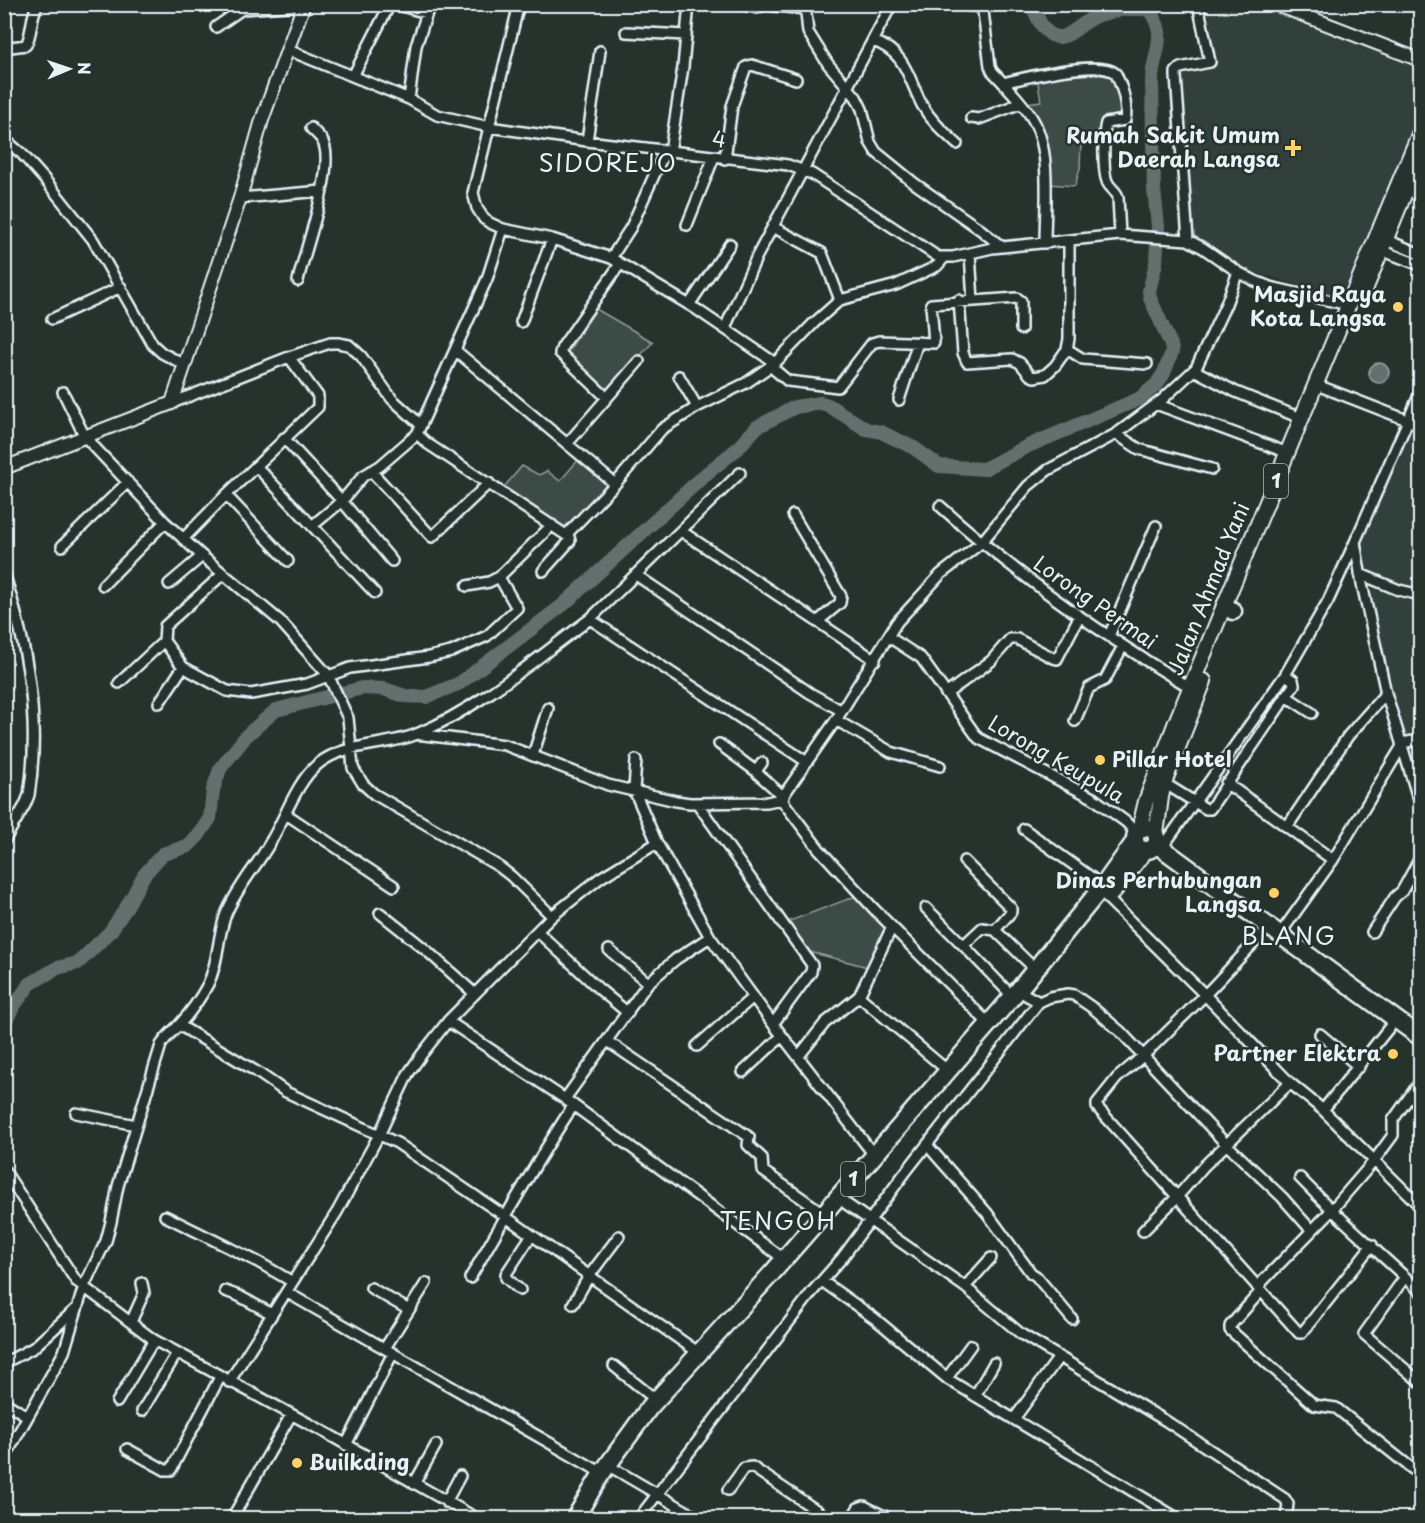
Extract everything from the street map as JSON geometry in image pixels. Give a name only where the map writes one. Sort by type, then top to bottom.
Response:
[{"type":"highway","name":"1","points":[[585,1518],[604,1480],[656,1400],[845,1203],[1024,996],[1147,840]]},
{"type":"highway","points":[[1147,840],[1275,930],[1420,1037]]},
{"type":"highway","name":"1","points":[[575,1518],[639,1437],[775,1276],[784,1258],[988,1023],[1024,996],[1036,970],[1105,892]]},
{"type":"main road","name":"Jalan Ahmad Yani","points":[[1147,840],[1146,801],[1191,688],[1229,608],[1288,453],[1303,418],[1321,386],[1349,305],[1380,243],[1420,132]]},
{"type":"main road","name":"1","points":[[1147,840],[1164,783],[1229,608],[1380,243],[1420,155]]},
{"type":"street","points":[[4,48],[26,45],[32,16],[38,4]]},
{"type":"street","points":[[353,76],[392,4],[428,9],[416,46],[409,99]]},
{"type":"street","points":[[519,4],[473,193],[477,208],[484,219],[503,229],[552,239],[610,258],[725,328],[773,365],[788,381],[838,387],[872,343],[879,341],[935,342],[931,304],[958,300],[1020,299],[1021,329]]},
{"type":"street","points":[[610,258],[631,227],[668,151],[689,4]]},
{"type":"street","points":[[738,4],[757,8],[765,5],[805,7],[808,32],[828,64],[848,86],[862,109],[870,142],[876,153],[1002,247]]},
{"type":"street","points":[[725,328],[757,256],[892,4]]},
{"type":"street","points":[[952,4],[982,6],[987,59],[992,71],[1021,103],[1036,126],[1045,161],[1045,243]]},
{"type":"street","points":[[1188,240],[1176,72],[1179,68],[1210,62],[1198,4]]},
{"type":"street","points":[[1275,4],[1303,10],[1420,60]]},
{"type":"street","points":[[172,403],[240,198],[262,120],[303,5],[240,7],[216,27]]},
{"type":"street","points":[[626,32],[686,35]]},
{"type":"street","points":[[873,41],[890,48],[901,60],[923,107],[935,123],[957,144]]},
{"type":"street","name":"4","points":[[288,50],[409,99],[437,115],[489,126],[586,141],[788,165],[802,170],[850,198],[931,254],[944,258]]},
{"type":"street","points":[[586,141],[600,51]]},
{"type":"street","points":[[725,159],[732,106],[746,66],[752,65],[796,79]]},
{"type":"street","points":[[1003,83],[1056,71],[1109,69],[1116,74],[1126,118],[1106,123],[1104,142],[1107,181],[1118,197],[1120,235]]},
{"type":"street","points":[[971,118],[979,118],[1021,103]]},
{"type":"street","points":[[298,281],[322,191],[326,161],[323,142],[310,128]]},
{"type":"street","points":[[4,139],[22,154],[72,211],[93,240],[153,345],[162,353],[185,365]]},
{"type":"street","points":[[687,225],[714,157]]},
{"type":"street","points":[[240,198],[322,191]]},
{"type":"street","points":[[773,226],[822,253],[840,300]]},
{"type":"street","points":[[312,526],[342,501],[363,476],[419,429],[487,279],[503,229]]},
{"type":"street","points":[[566,535],[615,484],[662,429],[697,407],[746,383],[773,365],[840,300],[896,285],[937,266],[944,258],[1002,247],[1120,235],[1188,240],[1238,273],[1270,287],[1349,305]]},
{"type":"street","points":[[521,322],[552,239]]},
{"type":"street","points":[[958,300],[963,353],[967,362],[1012,359],[1020,363],[1030,375],[1039,377],[1049,373],[1067,349],[1069,240]]},
{"type":"street","points":[[1380,243],[1420,254]]},
{"type":"street","points":[[1380,243],[1420,265]]},
{"type":"street","points":[[689,305],[730,244]]},
{"type":"street","points":[[970,253],[973,301]]},
{"type":"street","points":[[607,398],[560,353],[620,264]]},
{"type":"street","points":[[416,734],[497,744],[533,754],[597,781],[676,801],[767,802],[783,798],[842,711],[897,622],[941,574],[981,543],[1028,486],[1048,470],[1116,434],[1156,404],[1194,370],[1207,347],[1238,273]]},
{"type":"street","points":[[52,319],[121,287]]},
{"type":"street","points":[[899,400],[918,342]]},
{"type":"street","points":[[4,468],[289,357],[330,343],[349,345],[361,356],[392,399],[419,429],[428,444],[569,537],[570,541],[543,571]]},
{"type":"street","points":[[1067,349],[1083,359],[1147,364]]},
{"type":"street","points":[[455,350],[615,484]]},
{"type":"street","points":[[183,540],[284,438],[311,415],[319,403],[318,396],[289,357]]},
{"type":"street","points":[[567,444],[639,361]]},
{"type":"street","points":[[1194,370],[1236,392],[1303,418]]},
{"type":"street","points":[[679,376],[697,407]]},
{"type":"street","points":[[1321,386],[1420,425]]},
{"type":"street","points":[[63,392],[86,437],[165,522],[183,540],[280,621],[330,677],[348,718],[353,768],[363,784],[374,794],[498,866],[512,876],[552,916]]},
{"type":"street","points":[[1147,840],[1195,802],[1285,675],[1328,601],[1420,393]]},
{"type":"street","points":[[1156,404],[1288,453]]},
{"type":"street","points":[[1116,434],[1139,449],[1212,469]]},
{"type":"street","points":[[284,438],[342,501],[392,561]]},
{"type":"street","points":[[256,466],[375,592]]},
{"type":"street","points":[[371,471],[432,537],[489,483]]},
{"type":"street","points":[[4,1459],[57,1366],[79,1307],[84,1286],[109,1232],[118,1186],[161,1045],[166,1036],[194,1007],[208,983],[218,954],[225,917],[235,894],[271,843],[307,776],[316,765],[329,756],[416,734],[463,709],[502,684],[590,618],[740,473]]},
{"type":"street","points":[[62,546],[128,482]]},
{"type":"street","points":[[226,495],[288,561]]},
{"type":"street","name":"Lorong Permai","points":[[940,506],[981,543],[1079,617],[1191,688]]},
{"type":"street","points":[[793,515],[841,596],[840,603],[817,622]]},
{"type":"street","points":[[103,585],[165,522]]},
{"type":"street","points":[[467,586],[489,582],[499,577],[552,525]]},
{"type":"street","points":[[1109,636],[1156,526]]},
{"type":"street","points":[[681,531],[875,660]]},
{"type":"street","points":[[1355,542],[1386,693],[1420,800]]},
{"type":"street","points":[[169,584],[202,556]]},
{"type":"street","points":[[4,573],[13,596],[24,641],[33,722],[32,770],[28,800],[4,841]]},
{"type":"street","points":[[224,574],[165,626],[164,641],[183,667],[215,686],[236,694],[283,690],[330,677],[350,668],[451,652],[487,636],[518,608],[499,577]]},
{"type":"street","points":[[636,574],[801,686],[842,711]]},
{"type":"street","points":[[1360,574],[1399,590],[1420,595]]},
{"type":"street","points":[[946,694],[991,661],[1010,639],[1017,639],[1053,658],[1059,657],[1079,617]]},
{"type":"street","points":[[590,618],[807,762]]},
{"type":"street","name":"Lorong Keupula","points":[[889,637],[921,658],[978,738],[1093,798],[1147,840]]},
{"type":"street","points":[[119,683],[164,641]]},
{"type":"street","points":[[1075,721],[1089,688],[1105,680],[1123,646]]},
{"type":"street","points":[[159,702],[183,667]]},
{"type":"street","points":[[1164,783],[1206,809],[1210,809],[1294,683],[1285,675]]},
{"type":"street","points":[[1287,827],[1348,736],[1386,693]]},
{"type":"street","points":[[1286,696],[1312,713]]},
{"type":"street","points":[[533,754],[548,708]]},
{"type":"street","points":[[836,720],[891,752],[940,766]]},
{"type":"street","points":[[1372,1245],[1302,1333],[1297,1332],[1097,1107],[1097,1103],[1118,1078],[1275,930],[1333,860],[1402,744],[1420,740]]},
{"type":"street","points":[[719,744],[757,772],[783,798],[819,849],[891,927],[988,1023]]},
{"type":"street","points":[[636,760],[634,790],[657,843],[710,937],[782,1036],[874,1155]]},
{"type":"street","points":[[757,772],[762,763]]},
{"type":"street","points":[[1226,783],[1333,860]]},
{"type":"street","points":[[698,803],[812,965],[811,972],[773,1024]]},
{"type":"street","points":[[286,814],[394,886]]},
{"type":"street","points":[[1024,829],[1105,892],[1290,1083],[1323,1110],[1420,1206]]},
{"type":"street","points":[[127,1449],[165,1470],[173,1468],[225,1380],[272,1314],[337,1212],[379,1135],[408,1074],[422,1054],[448,1021],[552,916],[600,878],[657,843]]},
{"type":"street","points":[[1372,932],[1395,897],[1402,891],[1420,858]]},
{"type":"street","points":[[964,861],[1012,910],[995,930]]},
{"type":"street","points":[[926,908],[962,944],[1024,996],[1074,995],[1094,1009],[1121,1032],[1226,1144],[1282,1197],[1312,1231]]},
{"type":"street","points":[[380,913],[475,994]]},
{"type":"street","points":[[799,1056],[825,1023],[859,996],[891,927]]},
{"type":"street","points":[[962,944],[980,929],[995,930],[1036,970]]},
{"type":"street","points":[[537,931],[628,1013]]},
{"type":"street","points":[[565,1099],[648,983],[676,959],[710,937]]},
{"type":"street","points":[[609,950],[648,983]]},
{"type":"street","points":[[859,996],[948,1071]]},
{"type":"street","points":[[639,1518],[927,1145],[1024,996]]},
{"type":"street","points":[[697,1046],[753,997]]},
{"type":"street","points":[[1323,1110],[1396,1019]]},
{"type":"street","points":[[448,1021],[565,1099],[784,1258]]},
{"type":"street","points":[[179,1025],[286,1092],[397,1143],[699,1353]]},
{"type":"street","points":[[1320,1034],[1359,1067]]},
{"type":"street","points":[[743,1072],[782,1036]]},
{"type":"street","points":[[607,1041],[749,1137],[748,1145],[762,1158],[764,1171],[823,1213]]},
{"type":"street","points":[[1420,1082],[1393,1119],[1393,1135],[1374,1161],[1259,1289],[1230,1326],[1230,1330],[1314,1405],[1336,1408],[1420,1475]]},
{"type":"street","points":[[1143,1231],[1226,1144],[1290,1083]]},
{"type":"street","points":[[471,1278],[543,1150],[573,1106]]},
{"type":"street","points":[[76,1113],[136,1125]]},
{"type":"street","points":[[927,1145],[987,1213],[1030,1273],[1036,1276],[1072,1319]]},
{"type":"street","points":[[4,1170],[76,1281],[154,1340],[476,1518]]},
{"type":"street","points":[[1300,1178],[1331,1211],[1372,1245],[1420,1291]]},
{"type":"street","points":[[845,1203],[965,1287],[1022,1334],[1166,1421],[1285,1499],[1288,1504],[1286,1518]]},
{"type":"street","points":[[165,1216],[291,1281]]},
{"type":"street","points":[[520,1290],[509,1282],[506,1275],[531,1236]]},
{"type":"street","points":[[573,1304],[589,1276],[619,1236]]},
{"type":"street","points":[[965,1287],[991,1258]]},
{"type":"street","points":[[1406,1277],[1364,1334],[1420,1382]]},
{"type":"street","points":[[822,1281],[874,1318],[947,1378],[1177,1518]]},
{"type":"street","points":[[131,1322],[144,1293],[142,1283]]},
{"type":"street","points":[[346,1445],[389,1351],[426,1283]]},
{"type":"street","points":[[371,1288],[410,1310]]},
{"type":"street","points":[[225,1292],[239,1296],[272,1314]]},
{"type":"street","points":[[286,1292],[604,1480],[657,1494],[698,1518]]},
{"type":"street","points":[[4,1363],[33,1348],[79,1307]]},
{"type":"street","points":[[117,1402],[154,1340]]},
{"type":"street","points":[[947,1378],[971,1345]]},
{"type":"street","points":[[142,1411],[177,1353]]},
{"type":"street","points":[[1014,1419],[1059,1358]]},
{"type":"street","points":[[975,1396],[994,1363]]},
{"type":"street","points":[[614,1366],[656,1400]]},
{"type":"street","points":[[4,1401],[27,1416]]},
{"type":"street","points":[[235,1518],[291,1415]]},
{"type":"street","points":[[414,1484],[436,1445]]},
{"type":"street","points":[[728,1490],[744,1468],[752,1467],[828,1518]]},
{"type":"street","points":[[446,1502],[460,1476]]},
{"type":"street","points":[[852,1518],[858,1508],[864,1506],[888,1518]]},
{"type":"shaded area","name":"Rumah Sakit Umum Daerah Langsa","points":[[1233,4],[1258,5],[1420,69],[1420,105],[1347,299],[1250,271],[1191,233],[1179,73],[1214,66],[1202,13]]},
{"type":"shaded area","points":[[1086,72],[1111,74],[1125,119],[1104,120],[1103,140],[1081,142],[1080,168],[1075,186],[1049,184],[1044,141],[1037,122],[1026,103],[1041,101],[1037,77]]},
{"type":"shaded area","points":[[596,309],[653,342],[607,392],[566,355]]},
{"type":"shaded area","points":[[1375,363],[1383,363],[1389,369],[1389,377],[1383,383],[1375,383],[1369,377],[1369,369]]},
{"type":"shaded area","points":[[1413,426],[1420,430],[1420,785],[1363,581],[1359,545]]},
{"type":"shaded area","points":[[579,459],[610,484],[566,529],[504,487],[522,466],[539,475],[547,471],[560,481]]},
{"type":"shaded area","points":[[856,896],[886,926],[868,967],[810,952],[787,922]]},
{"type":"waterway","points":[[4,1024],[30,984],[57,968],[78,963],[110,932],[144,875],[163,854],[188,846],[198,836],[210,818],[213,790],[220,769],[247,735],[276,710],[362,688],[384,689],[405,696],[426,697],[460,683],[563,605],[707,473],[736,450],[757,427],[795,407],[821,403],[866,429],[881,432],[914,448],[939,466],[984,469],[1028,446],[1139,399],[1156,385],[1164,373],[1172,352],[1149,291],[1156,263],[1158,226],[1154,190],[1152,80],[1158,45],[1158,27],[1151,10],[1122,10],[1094,17],[1071,33],[1057,37],[1044,28],[1031,4]]},
{"type":"place","name":"Rumah Sakit Umum Daerah Langsa","points":[[1293,148]]},
{"type":"place","name":"Masjid Raya Kota Langsa","points":[[1398,307]]},
{"type":"place","name":"Pillar Hotel","points":[[1100,760]]},
{"type":"place","name":"Dinas Perhubungan Langsa","points":[[1274,893]]},
{"type":"place","name":"Partner Elektra","points":[[1393,1054]]},
{"type":"place","name":"Builkding","points":[[297,1463]]},
{"type":"district","name":"SIDOREJO","points":[[608,164]]},
{"type":"district","name":"BLANG","points":[[1289,937]]},
{"type":"district","name":"TENGOH","points":[[778,1222]]}]
